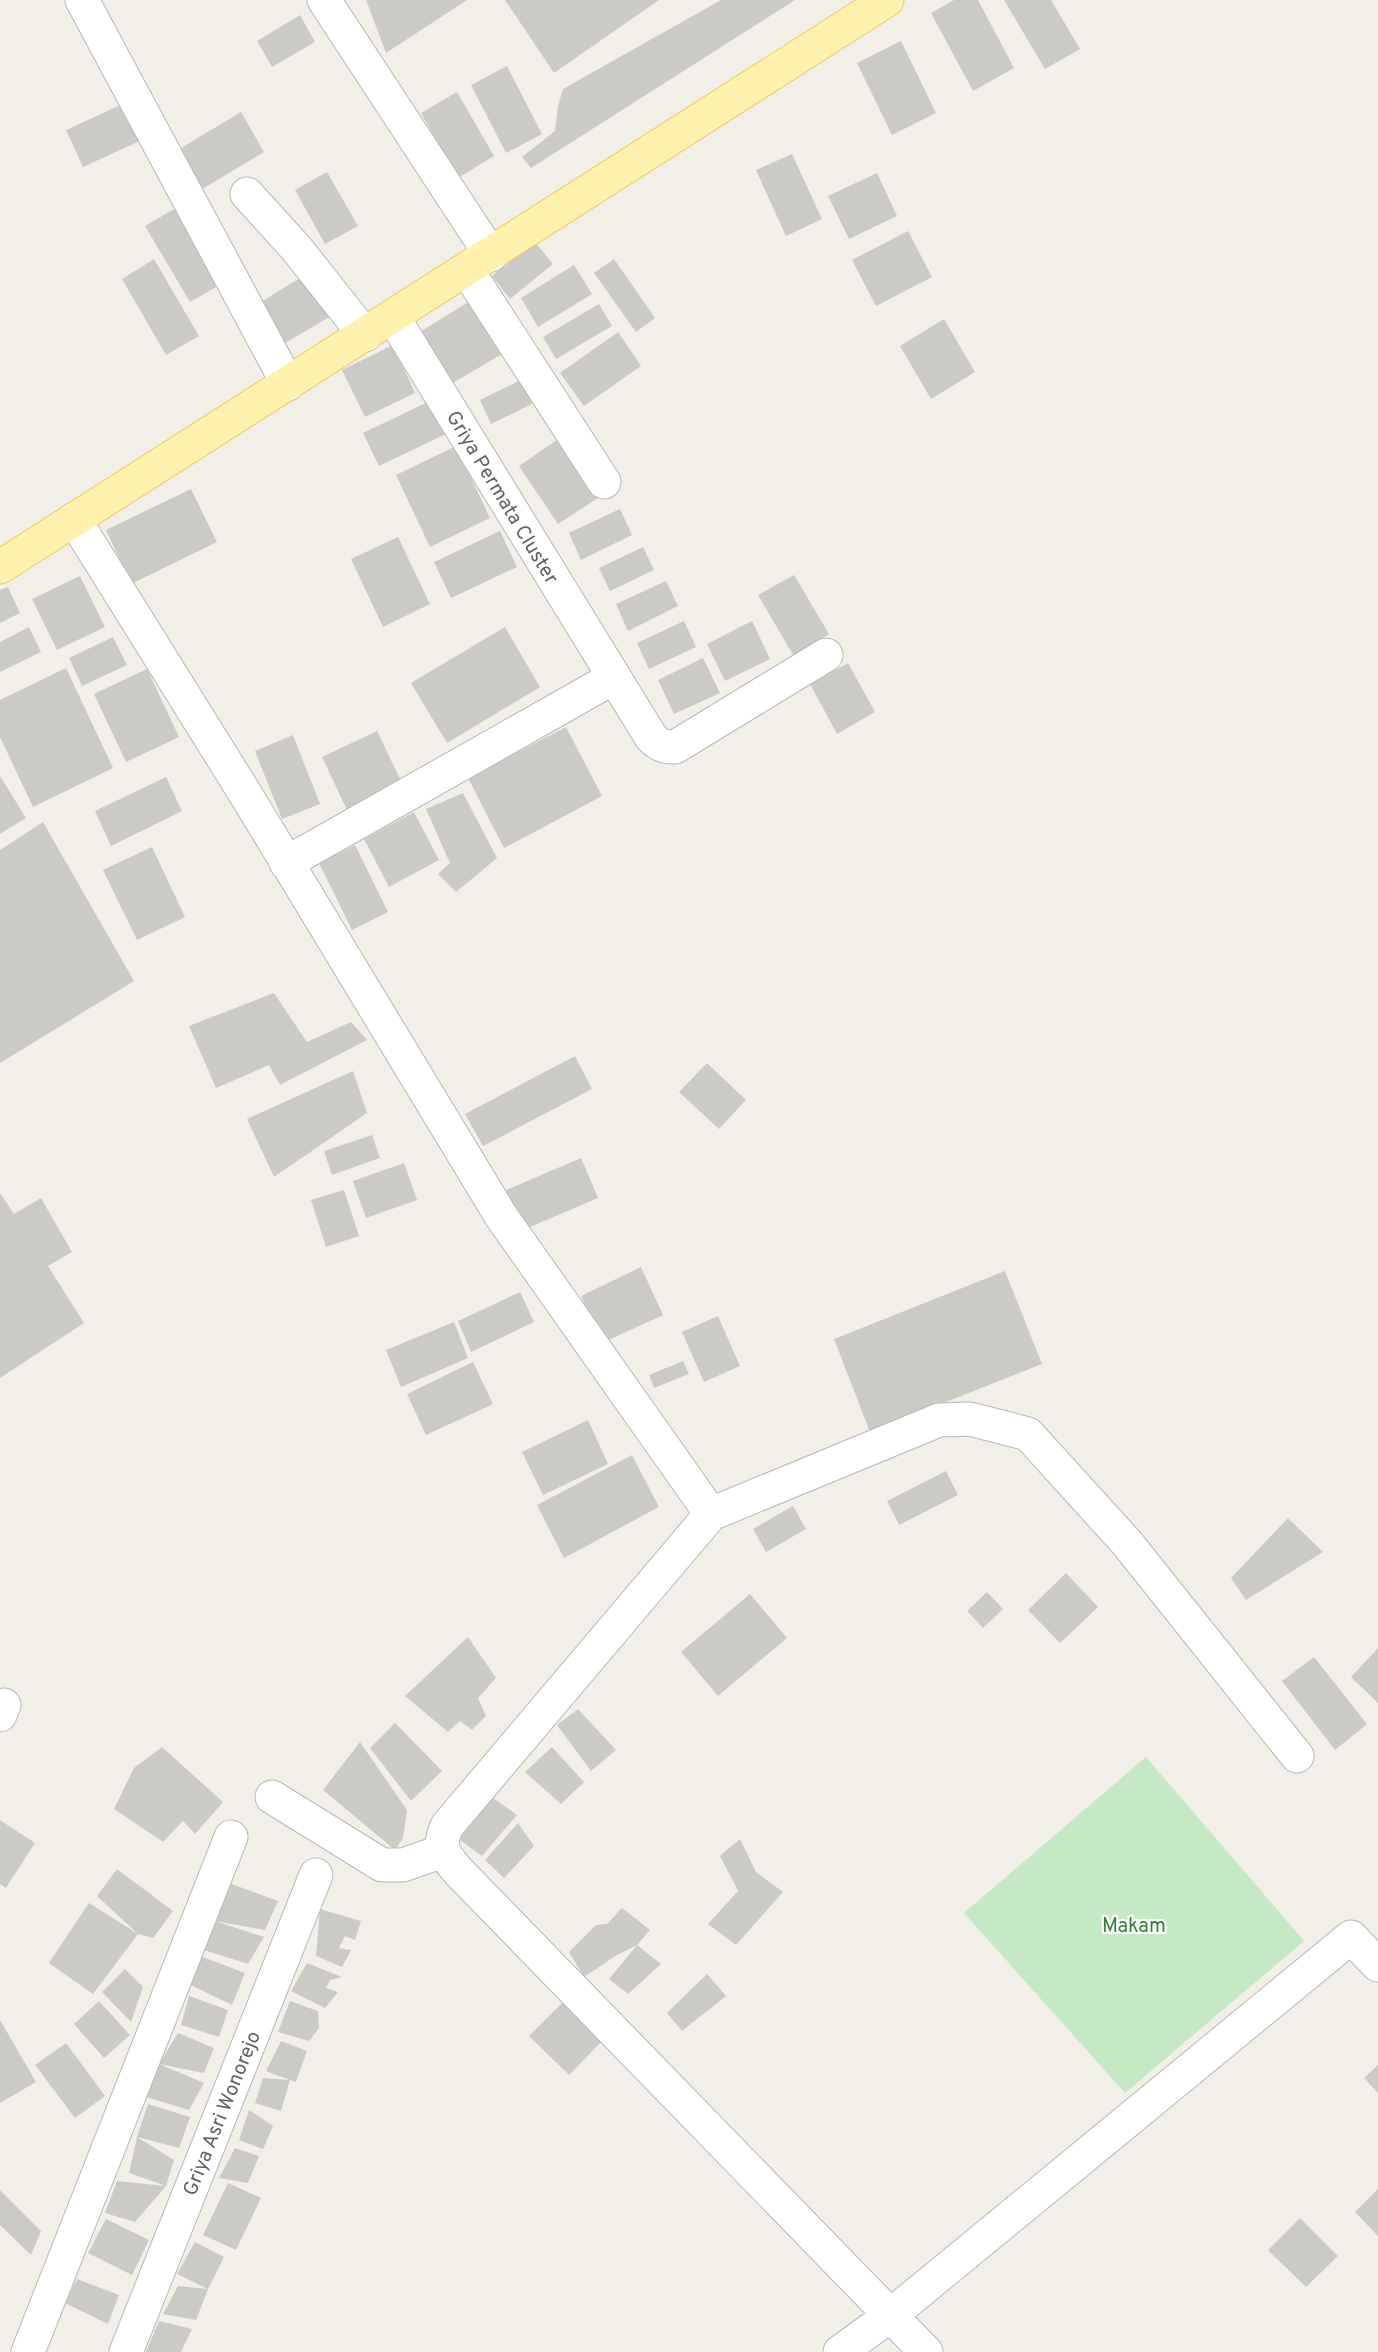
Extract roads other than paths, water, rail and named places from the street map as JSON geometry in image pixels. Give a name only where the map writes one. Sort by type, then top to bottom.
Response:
[{"type":"main road","points":[[0,567],[887,0]]},
{"type":"street","points":[[82,0],[288,384]]},
{"type":"street","points":[[324,0],[479,262],[604,482]]},
{"type":"street","points":[[247,194],[296,248],[365,335]]},
{"type":"street","name":"Griya Permata Cluster","points":[[393,317],[651,737],[665,747],[675,747],[826,655]]},
{"type":"street","points":[[74,519],[501,1216],[711,1514]]},
{"type":"street","points":[[286,863],[613,678]]},
{"type":"street","points":[[926,2352],[458,1871],[443,1851],[442,1836],[447,1826],[711,1514],[939,1420],[970,1419],[1028,1434],[1127,1543],[1297,1756]]},
{"type":"street","points":[[272,1797],[382,1865],[403,1865],[443,1851]]},
{"type":"street","points":[[28,2352],[231,1837]]},
{"type":"street","name":"Griya Asri Wonorejo","points":[[126,2352],[316,1875]]},
{"type":"street","points":[[840,2352],[891,2314],[1351,1937],[1378,1965]]},
{"type":"park label","name":"Makam","points":[[1134,1925]]}]
